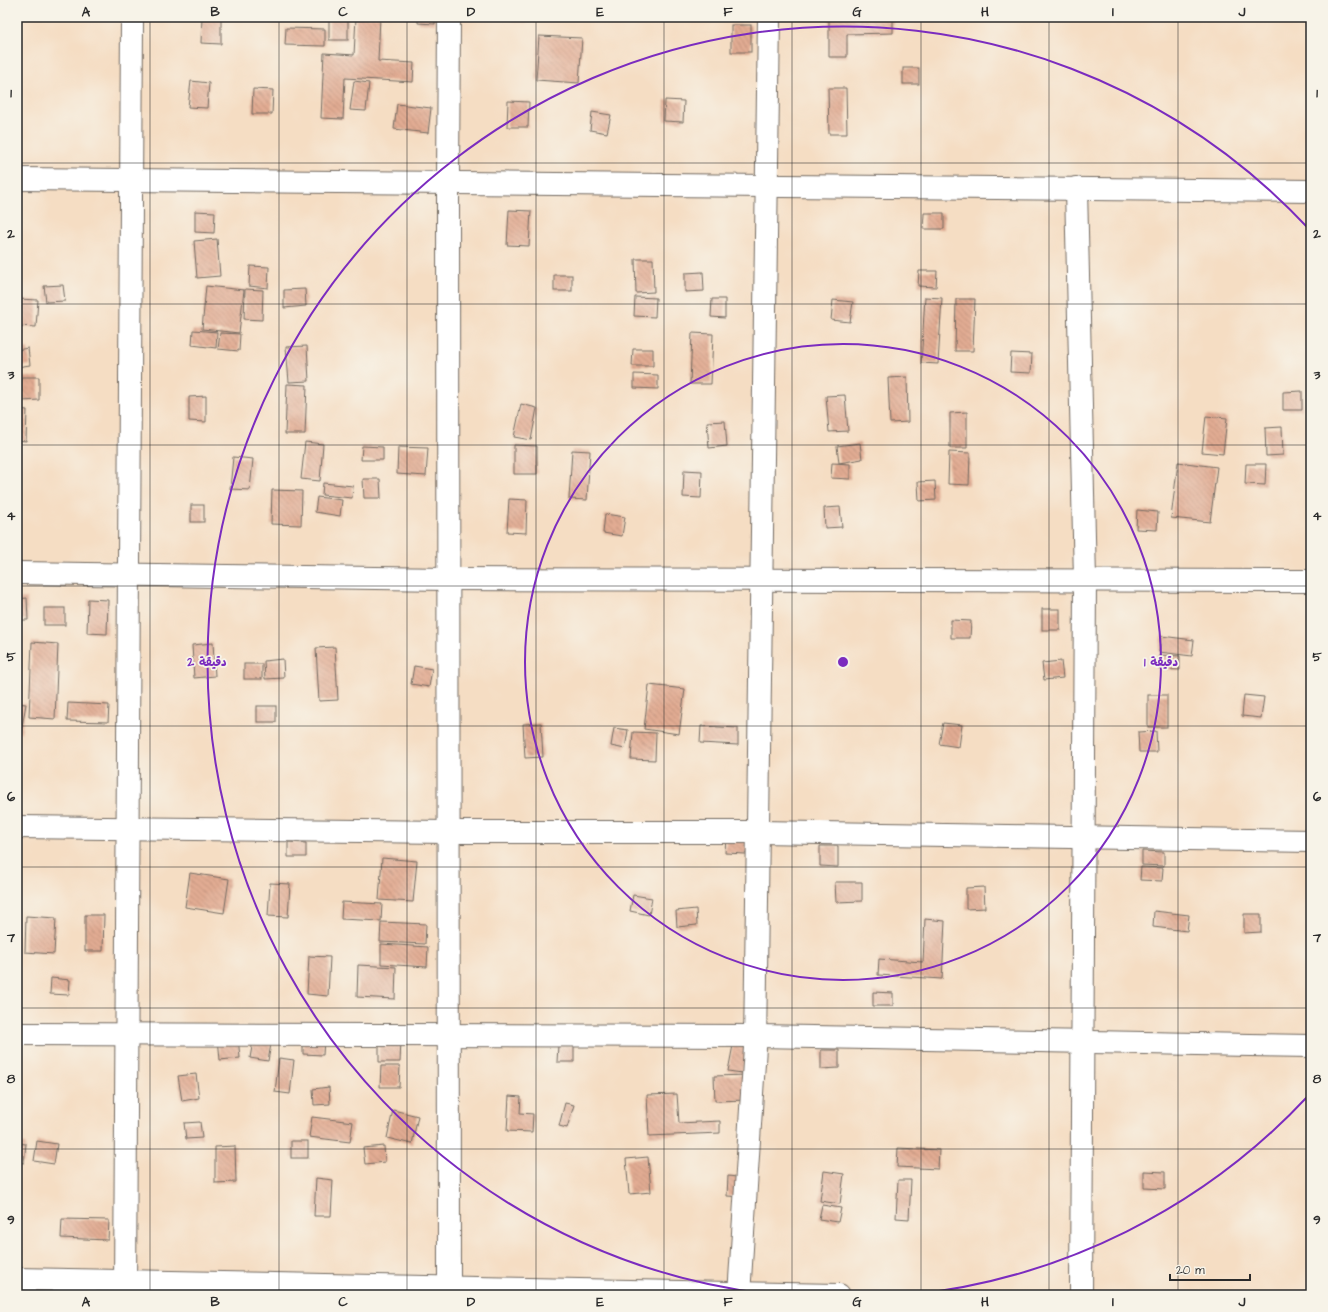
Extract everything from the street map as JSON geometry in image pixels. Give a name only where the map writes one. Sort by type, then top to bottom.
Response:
[{"type":"street","points":[[126,1288],[132,17]]},
{"type":"street","points":[[449,17],[449,1291]]},
{"type":"street","points":[[739,1294],[755,1036],[770,17]]},
{"type":"street","points":[[17,179],[1311,190]]},
{"type":"street","points":[[1076,188],[1085,580],[1082,1295]]},
{"type":"street","points":[[17,573],[448,579],[1311,581]]},
{"type":"street","points":[[17,827],[448,832],[758,832],[1311,842]]},
{"type":"street","points":[[17,1034],[755,1036],[1311,1046]]},
{"type":"street","points":[[17,1279],[126,1288],[839,1295]]},
{"type":"building","points":[[202,17],[221,17],[221,44],[201,43]]},
{"type":"building","points":[[329,17],[348,17],[348,40],[329,40]]},
{"type":"building","points":[[356,17],[380,17],[378,61],[414,63],[413,82],[345,78],[343,119],[321,118],[324,53],[354,55]]},
{"type":"building","points":[[418,17],[435,17],[435,24],[418,23]]},
{"type":"building","points":[[510,17],[529,17],[528,23],[509,20]]},
{"type":"building","points":[[829,17],[893,17],[893,33],[847,34],[847,57],[829,57]]},
{"type":"building","points":[[731,25],[751,25],[751,52],[731,52]]},
{"type":"building","points":[[286,28],[325,29],[325,46],[285,45]]},
{"type":"building","points":[[539,36],[582,38],[579,83],[536,80]]},
{"type":"building","points":[[903,68],[919,68],[919,84],[903,84]]},
{"type":"building","points":[[191,81],[209,83],[207,108],[188,107]]},
{"type":"building","points":[[354,81],[369,83],[366,111],[350,110]]},
{"type":"building","points":[[828,88],[846,88],[847,134],[829,134]]},
{"type":"building","points":[[253,89],[273,90],[272,114],[252,114]]},
{"type":"building","points":[[665,100],[684,101],[683,122],[664,121]]},
{"type":"building","points":[[508,101],[529,102],[528,127],[507,127]]},
{"type":"building","points":[[397,104],[431,108],[428,133],[394,129]]},
{"type":"building","points":[[592,112],[611,115],[607,133],[590,130]]},
{"type":"building","points":[[509,210],[531,211],[529,246],[507,245]]},
{"type":"building","points":[[195,211],[215,212],[214,233],[195,232]]},
{"type":"building","points":[[924,213],[944,213],[944,229],[923,229]]},
{"type":"building","points":[[217,239],[220,276],[197,278],[194,241]]},
{"type":"building","points":[[635,259],[653,259],[654,292],[636,293]]},
{"type":"building","points":[[250,266],[269,267],[268,288],[249,286]]},
{"type":"building","points":[[919,271],[937,271],[936,287],[918,286]]},
{"type":"building","points":[[703,272],[704,291],[685,292],[685,273]]},
{"type":"building","points":[[554,275],[572,275],[572,291],[554,291]]},
{"type":"building","points":[[63,285],[65,301],[46,302],[44,286]]},
{"type":"building","points":[[206,286],[244,290],[239,333],[202,329]]},
{"type":"building","points":[[245,289],[263,290],[262,320],[244,319]]},
{"type":"building","points":[[305,289],[306,306],[284,308],[284,290]]},
{"type":"building","points":[[635,297],[656,298],[655,317],[634,316]]},
{"type":"building","points":[[925,297],[942,298],[938,364],[921,363]]},
{"type":"building","points":[[18,299],[38,300],[36,327],[17,326]]},
{"type":"building","points":[[712,299],[725,299],[725,318],[711,317]]},
{"type":"building","points":[[956,299],[975,299],[973,351],[955,351]]},
{"type":"building","points":[[833,300],[853,302],[850,322],[831,320]]},
{"type":"building","points":[[193,330],[217,332],[216,348],[192,345]]},
{"type":"building","points":[[220,333],[240,334],[239,351],[218,349]]},
{"type":"building","points":[[692,333],[713,334],[711,384],[690,384]]},
{"type":"building","points":[[307,346],[309,381],[289,382],[286,347]]},
{"type":"building","points":[[28,348],[30,365],[17,367],[17,350]]},
{"type":"building","points":[[633,349],[653,349],[653,366],[632,366]]},
{"type":"building","points":[[1011,353],[1032,354],[1031,373],[1010,372]]},
{"type":"building","points":[[634,374],[658,375],[658,389],[634,388]]},
{"type":"building","points":[[21,377],[39,377],[39,400],[22,401]]},
{"type":"building","points":[[907,377],[908,422],[890,423],[888,378]]},
{"type":"building","points":[[287,384],[307,385],[305,434],[285,434]]},
{"type":"building","points":[[1302,391],[1302,410],[1283,410],[1283,392]]},
{"type":"building","points":[[845,395],[848,431],[829,432],[826,396]]},
{"type":"building","points":[[206,396],[206,422],[189,421],[189,397]]},
{"type":"building","points":[[521,404],[537,408],[531,440],[514,437]]},
{"type":"building","points":[[17,409],[27,410],[26,441],[17,440]]},
{"type":"building","points":[[967,412],[967,448],[950,448],[950,413]]},
{"type":"building","points":[[1206,416],[1227,418],[1223,454],[1202,452]]},
{"type":"building","points":[[725,421],[727,446],[709,448],[707,422]]},
{"type":"building","points":[[1282,427],[1283,455],[1266,456],[1265,428]]},
{"type":"building","points":[[305,442],[323,444],[320,481],[301,479]]},
{"type":"building","points":[[860,443],[862,459],[839,463],[837,446]]},
{"type":"building","points":[[514,445],[537,446],[537,474],[514,474]]},
{"type":"building","points":[[362,446],[383,447],[383,460],[361,460]]},
{"type":"building","points":[[398,447],[428,448],[426,476],[397,474]]},
{"type":"building","points":[[572,450],[590,451],[587,500],[569,499]]},
{"type":"building","points":[[949,452],[970,453],[969,485],[948,484]]},
{"type":"building","points":[[233,457],[253,459],[250,490],[230,489]]},
{"type":"building","points":[[1178,462],[1217,467],[1210,522],[1171,518]]},
{"type":"building","points":[[832,463],[850,464],[850,479],[831,478]]},
{"type":"building","points":[[1246,464],[1266,464],[1265,485],[1245,484]]},
{"type":"building","points":[[684,470],[702,471],[701,498],[683,497]]},
{"type":"building","points":[[363,479],[380,479],[381,498],[364,498]]},
{"type":"building","points":[[935,481],[936,500],[919,501],[918,482]]},
{"type":"building","points":[[323,483],[353,486],[352,498],[322,495]]},
{"type":"building","points":[[272,490],[302,491],[301,525],[271,524]]},
{"type":"building","points":[[317,497],[342,500],[340,516],[315,512]]},
{"type":"building","points":[[509,499],[527,500],[526,533],[507,532]]},
{"type":"building","points":[[191,505],[204,505],[204,522],[191,522]]},
{"type":"building","points":[[840,507],[842,527],[825,528],[824,508]]},
{"type":"building","points":[[1137,510],[1158,512],[1157,530],[1136,529]]},
{"type":"building","points":[[605,514],[625,517],[622,536],[603,533]]},
{"type":"building","points":[[27,598],[28,620],[17,620],[17,599]]},
{"type":"building","points":[[88,599],[108,600],[107,634],[87,633]]},
{"type":"building","points":[[44,608],[65,608],[65,625],[44,625]]},
{"type":"building","points":[[1042,609],[1060,609],[1060,630],[1042,630]]},
{"type":"building","points":[[951,620],[971,621],[970,638],[951,638]]},
{"type":"building","points":[[1161,636],[1194,640],[1192,656],[1159,652]]},
{"type":"building","points":[[32,642],[58,644],[55,719],[29,717]]},
{"type":"building","points":[[213,643],[215,676],[194,678],[192,645]]},
{"type":"building","points":[[335,647],[338,700],[319,701],[316,648]]},
{"type":"building","points":[[1159,655],[1180,656],[1180,670],[1158,669]]},
{"type":"building","points":[[283,659],[284,678],[265,679],[264,661]]},
{"type":"building","points":[[1061,661],[1063,678],[1044,680],[1042,663]]},
{"type":"building","points":[[244,664],[262,664],[262,679],[244,679]]},
{"type":"building","points":[[414,666],[432,669],[429,687],[411,684]]},
{"type":"building","points":[[649,685],[685,689],[679,734],[644,729]]},
{"type":"building","points":[[17,687],[21,688],[19,702],[17,701]]},
{"type":"building","points":[[1148,695],[1167,695],[1167,727],[1148,727]]},
{"type":"building","points":[[1244,695],[1264,697],[1261,718],[1242,716]]},
{"type":"building","points":[[17,703],[26,704],[21,733],[17,732]]},
{"type":"building","points":[[68,703],[109,705],[108,722],[67,721]]},
{"type":"building","points":[[257,706],[276,706],[276,722],[257,722]]},
{"type":"building","points":[[541,723],[543,757],[525,758],[523,724]]},
{"type":"building","points":[[943,723],[962,725],[959,747],[939,744]]},
{"type":"building","points":[[701,726],[738,728],[738,745],[700,743]]},
{"type":"building","points":[[614,728],[628,730],[625,749],[611,746]]},
{"type":"building","points":[[1156,731],[1157,752],[1139,752],[1138,732]]},
{"type":"building","points":[[633,732],[656,733],[655,760],[631,759]]},
{"type":"building","points":[[726,836],[748,837],[746,854],[725,853]]},
{"type":"building","points":[[288,842],[306,843],[306,857],[288,857]]},
{"type":"building","points":[[820,846],[838,846],[838,867],[820,866]]},
{"type":"building","points":[[1142,851],[1164,852],[1164,866],[1142,865]]},
{"type":"building","points":[[382,858],[417,861],[413,902],[379,900]]},
{"type":"building","points":[[1141,867],[1163,868],[1162,881],[1140,880]]},
{"type":"building","points":[[190,873],[229,879],[224,913],[185,907]]},
{"type":"building","points":[[835,882],[862,882],[862,901],[836,902]]},
{"type":"building","points":[[270,883],[290,884],[288,917],[268,916]]},
{"type":"building","points":[[984,887],[985,908],[966,909],[966,888]]},
{"type":"building","points":[[633,895],[652,898],[649,915],[630,911]]},
{"type":"building","points":[[342,902],[382,904],[381,921],[341,919]]},
{"type":"building","points":[[696,909],[697,925],[677,927],[676,911]]},
{"type":"building","points":[[1154,911],[1189,915],[1187,931],[1153,927]]},
{"type":"building","points":[[1244,914],[1261,914],[1261,932],[1244,933]]},
{"type":"building","points":[[85,915],[104,915],[103,951],[85,951]]},
{"type":"building","points":[[26,916],[56,918],[54,954],[25,952]]},
{"type":"building","points":[[925,919],[945,921],[942,979],[878,975],[879,959],[923,962]]},
{"type":"building","points":[[381,922],[426,924],[425,944],[380,942]]},
{"type":"building","points":[[381,944],[428,947],[427,967],[381,964]]},
{"type":"building","points":[[309,956],[330,957],[328,996],[307,994]]},
{"type":"building","points":[[358,965],[396,967],[395,999],[357,997]]},
{"type":"building","points":[[51,978],[70,980],[69,995],[50,994]]},
{"type":"building","points":[[873,992],[893,993],[893,1006],[873,1006]]},
{"type":"building","points":[[238,1037],[240,1058],[220,1060],[218,1038]]},
{"type":"building","points":[[303,1038],[324,1039],[323,1055],[303,1054]]},
{"type":"building","points":[[379,1039],[401,1040],[400,1062],[379,1062]]},
{"type":"building","points":[[734,1040],[749,1043],[742,1073],[728,1071]]},
{"type":"building","points":[[253,1041],[271,1044],[268,1061],[250,1058]]},
{"type":"building","points":[[558,1045],[574,1046],[574,1062],[557,1062]]},
{"type":"building","points":[[821,1050],[839,1050],[839,1068],[821,1069]]},
{"type":"building","points":[[279,1058],[294,1060],[290,1094],[275,1092]]},
{"type":"building","points":[[381,1066],[400,1066],[399,1087],[380,1087]]},
{"type":"building","points":[[196,1074],[199,1098],[182,1101],[178,1076]]},
{"type":"building","points":[[746,1075],[747,1100],[715,1101],[714,1076]]},
{"type":"building","points":[[329,1087],[330,1104],[314,1105],[313,1089]]},
{"type":"building","points":[[677,1094],[679,1123],[720,1121],[720,1133],[649,1136],[647,1095]]},
{"type":"building","points":[[509,1096],[521,1097],[520,1113],[533,1114],[532,1132],[507,1131]]},
{"type":"building","points":[[565,1103],[574,1105],[567,1128],[559,1126]]},
{"type":"building","points":[[393,1110],[418,1116],[412,1144],[387,1138]]},
{"type":"building","points":[[312,1117],[353,1122],[350,1142],[309,1137]]},
{"type":"building","points":[[200,1122],[202,1138],[186,1139],[184,1123]]},
{"type":"building","points":[[37,1141],[57,1144],[54,1164],[34,1161]]},
{"type":"building","points":[[291,1141],[308,1141],[308,1158],[291,1158]]},
{"type":"building","points":[[17,1143],[26,1144],[24,1163],[17,1162]]},
{"type":"building","points":[[235,1146],[236,1182],[215,1183],[215,1147]]},
{"type":"building","points":[[384,1146],[385,1162],[365,1164],[363,1148]]},
{"type":"building","points":[[898,1148],[939,1150],[938,1169],[897,1167]]},
{"type":"building","points":[[648,1157],[651,1192],[629,1194],[626,1159]]},
{"type":"building","points":[[824,1171],[844,1174],[840,1204],[820,1201]]},
{"type":"building","points":[[1144,1171],[1165,1172],[1165,1189],[1144,1188]]},
{"type":"building","points":[[728,1176],[745,1178],[744,1197],[727,1196]]},
{"type":"building","points":[[316,1178],[333,1180],[331,1216],[314,1216]]},
{"type":"building","points":[[898,1180],[911,1180],[909,1219],[896,1218]]},
{"type":"building","points":[[822,1205],[841,1208],[838,1222],[819,1219]]},
{"type":"building","points":[[62,1219],[109,1220],[108,1240],[61,1238]]}]
